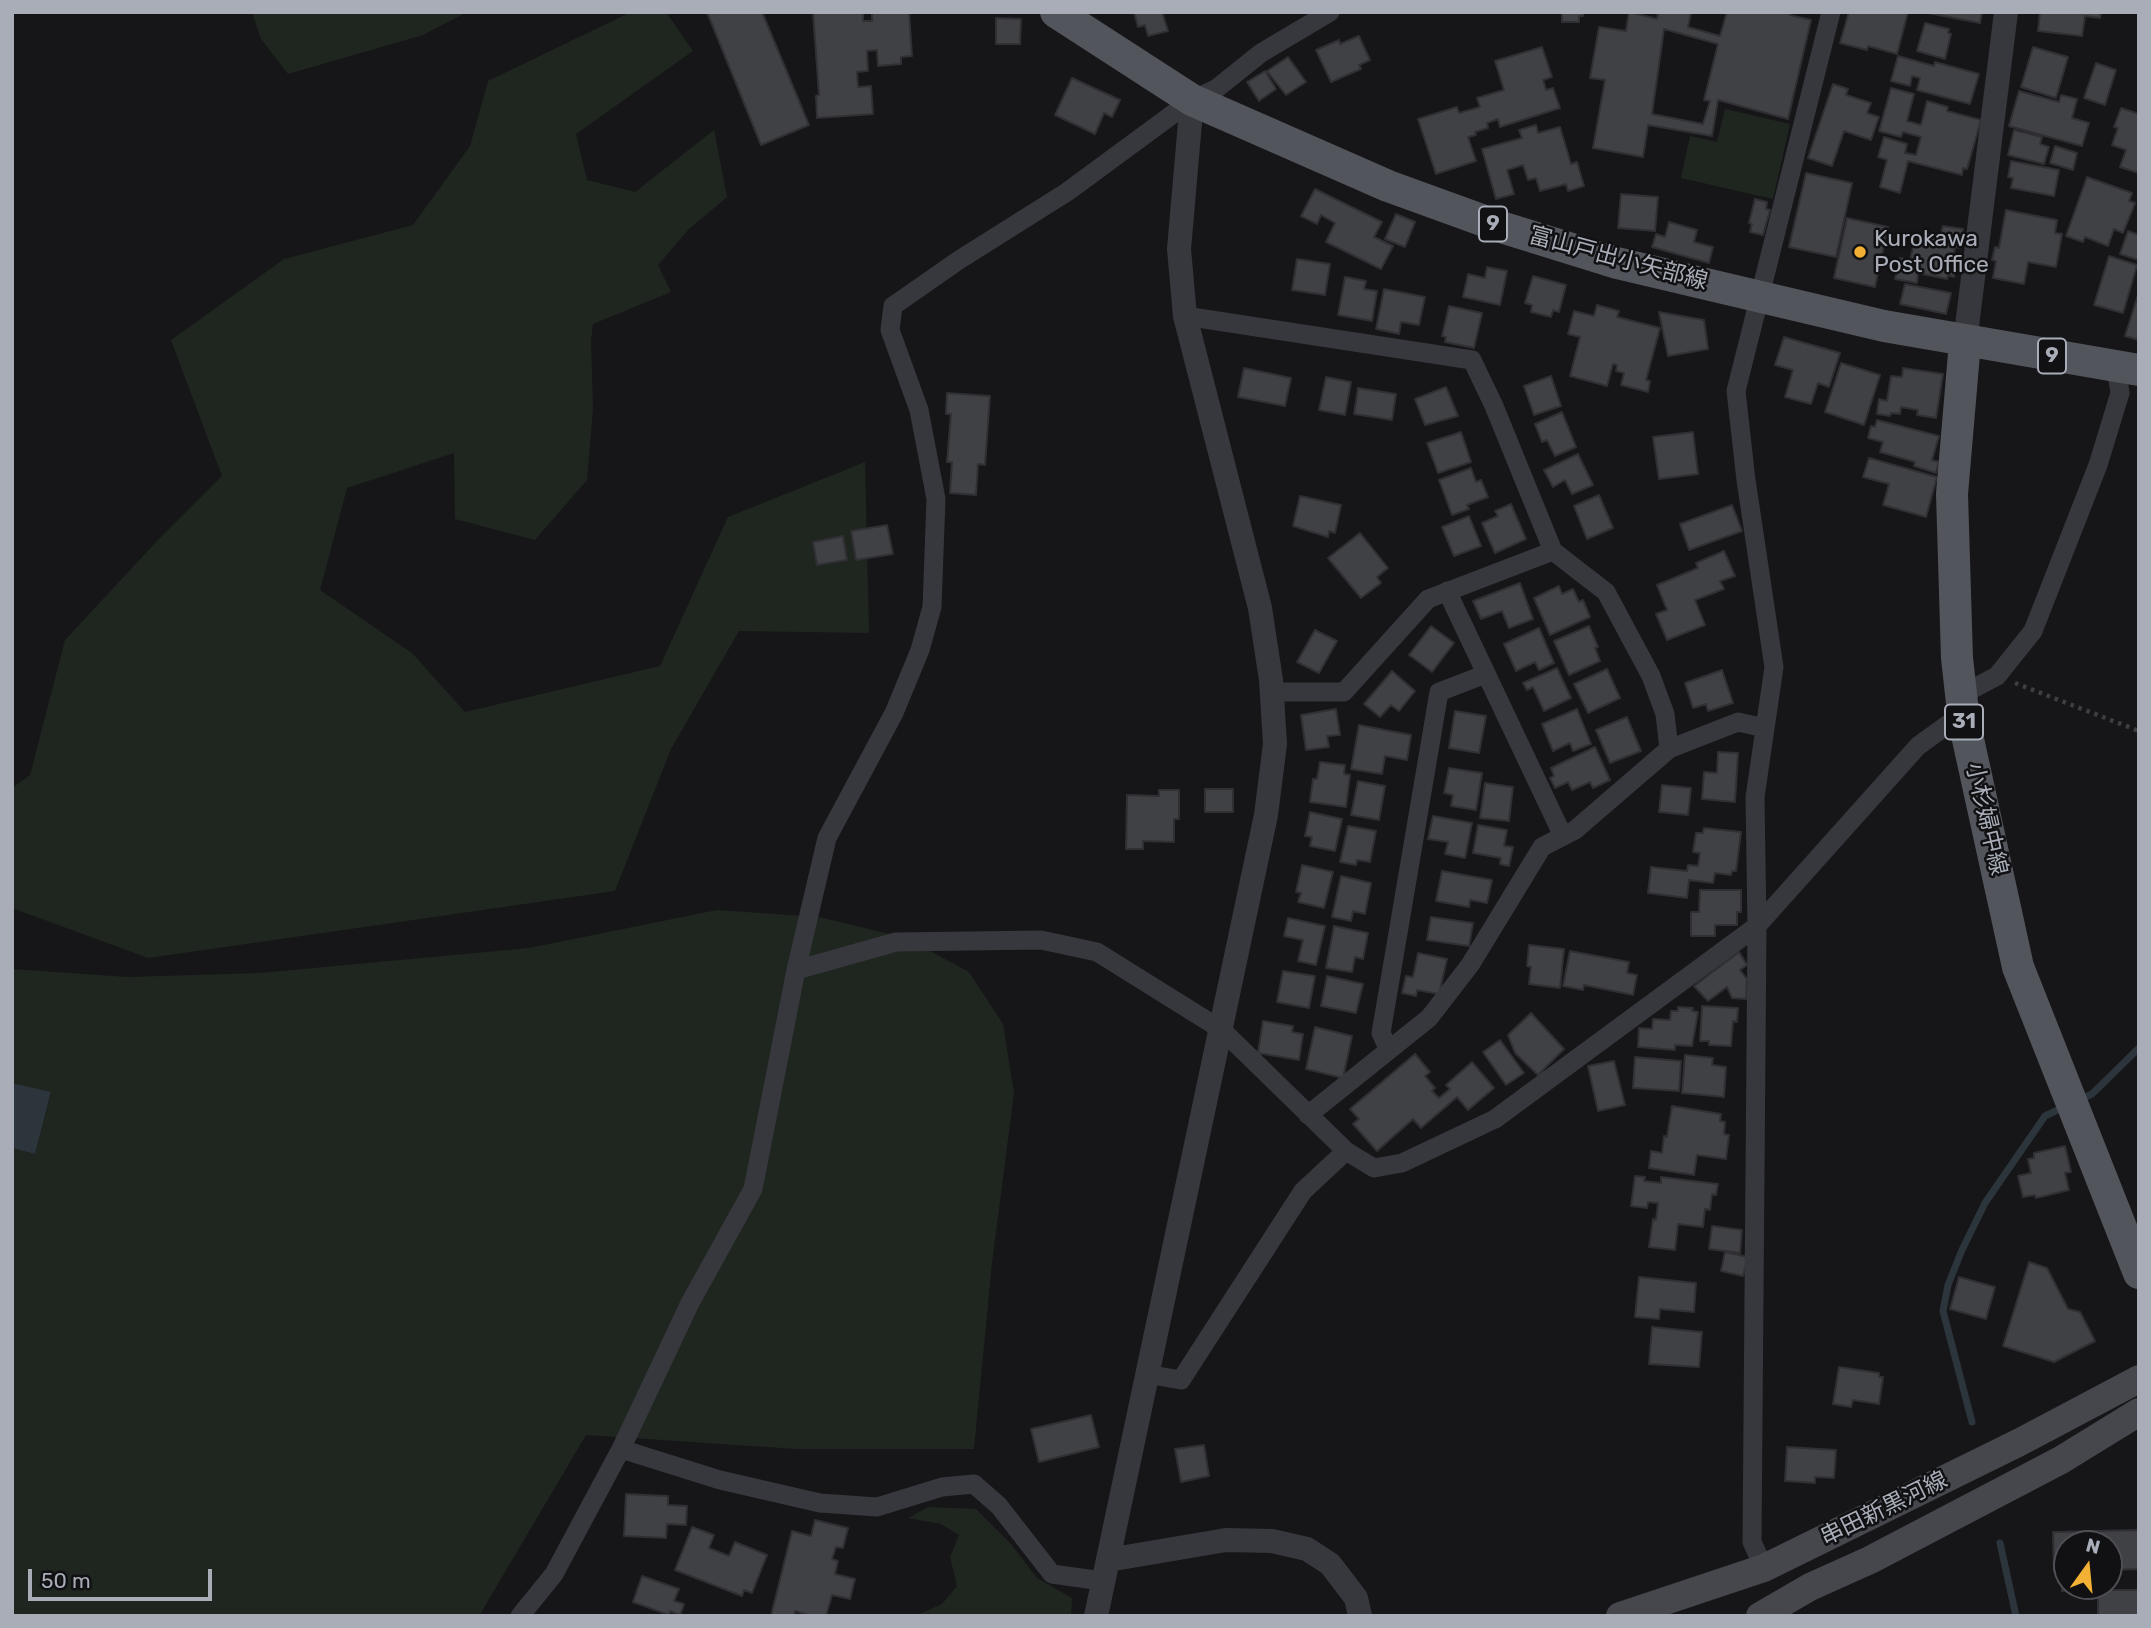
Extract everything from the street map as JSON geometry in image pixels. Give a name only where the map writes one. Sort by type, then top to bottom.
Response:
[{"type":"main road","name":"富山戸出小矢部線","points":[[1056,12],[1192,100],[1388,186],[1501,227],[1617,263],[1884,326],[2127,368]]},
{"type":"main road","name":"小杉婦中線","points":[[1965,342],[1952,494],[1957,658],[1962,708],[2018,967],[2139,1273]]},
{"type":"main road","name":"串田新黒河線","points":[[1620,1616],[1764,1567],[2020,1442],[2139,1379]]},
{"type":"main road","name":"串田新黒河線","points":[[1760,1616],[1810,1587],[1870,1560],[2061,1460],[2139,1412]]},
{"type":"street","points":[[1764,1567],[1752,1542],[1757,926],[1755,797],[1774,667],[1746,480],[1736,391],[1831,12]]},
{"type":"street","points":[[1965,342],[2006,12]]},
{"type":"street","points":[[520,1616],[554,1574],[621,1449],[690,1303],[753,1189],[796,970],[827,838],[894,713],[920,650],[932,607],[936,499],[919,410],[890,330],[893,306],[959,260],[1067,192],[1192,100],[1216,89],[1261,53],[1325,14]]},
{"type":"street","points":[[1096,1616],[1222,1030],[1266,815],[1275,744],[1272,692],[1261,608],[1185,316],[1179,249],[1192,100]]},
{"type":"street","points":[[1185,316],[1472,360],[1494,406],[1553,551],[1606,592],[1651,676],[1665,714],[1669,748]]},
{"type":"street","points":[[796,970],[896,942],[1041,940],[1097,952],[1222,1030],[1346,1151],[1374,1168],[1402,1163],[1495,1119],[1757,926],[1918,746],[1947,725],[1997,676],[2033,631],[2098,465],[2127,368]]},
{"type":"street","points":[[1272,692],[1344,692],[1385,650],[1428,599],[1553,551]]},
{"type":"street","points":[[1447,591],[1563,836]]},
{"type":"street","points":[[1389,1050],[1381,1033],[1439,692],[1486,674]]},
{"type":"street","points":[[1308,1115],[1429,1018],[1470,965],[1542,847],[1574,830],[1669,748],[1738,722],[1765,728]]},
{"type":"street","points":[[1146,1374],[1181,1380],[1303,1191],[1346,1151]]},
{"type":"street","points":[[621,1449],[720,1480],[820,1503],[877,1507],[942,1487],[974,1484],[999,1506],[1052,1574],[1105,1571],[1226,1540],[1272,1541],[1307,1549],[1330,1564],[1356,1598],[1360,1616]]},
{"type":"path","points":[[1997,676],[2139,731]]},
{"type":"shaded area","points":[[252,12],[467,12],[423,35],[288,74],[261,39]]},
{"type":"shaded area","points":[[631,12],[666,12],[693,51],[576,134],[587,180],[635,192],[714,130],[727,197],[689,229],[658,265],[671,292],[593,324],[593,409],[587,480],[535,540],[455,519],[454,453],[347,488],[320,590],[412,653],[465,712],[660,666],[728,517],[865,462],[869,633],[739,631],[671,749],[615,891],[148,958],[12,908],[12,788],[30,775],[65,640],[222,476],[171,340],[284,259],[413,225],[470,146],[488,81]]},
{"type":"shaded area","points":[[1725,109],[1790,124],[1773,199],[1681,178],[1690,136],[1717,142]]},
{"type":"shaded area","points":[[717,910],[819,917],[906,938],[969,972],[1003,1024],[1014,1093],[992,1263],[974,1449],[797,1449],[586,1435],[479,1616],[12,1616],[12,1148],[35,1154],[51,1093],[12,1083],[12,969],[128,977],[260,973],[529,948]]},
{"type":"shaded area","points":[[12,1083],[51,1092],[35,1154],[12,1148]]},
{"type":"shaded area","points":[[928,1507],[976,1509],[1011,1544],[1037,1578],[1072,1598],[1071,1616],[915,1616],[942,1604],[957,1586],[950,1557],[959,1535],[941,1524],[908,1518]]},
{"type":"building","points":[[707,12],[762,12],[809,125],[761,145]]},
{"type":"building","points":[[813,12],[863,12],[863,21],[872,21],[872,12],[909,12],[912,56],[901,57],[901,64],[878,66],[877,50],[867,51],[868,71],[857,72],[858,87],[871,86],[873,114],[817,118],[816,96],[819,95]]},
{"type":"building","points":[[1134,12],[1162,12],[1168,31],[1148,36],[1145,25],[1138,27]]},
{"type":"building","points":[[1562,12],[1583,12],[1583,16],[1579,16],[1579,22],[1562,22]]},
{"type":"building","points":[[1629,12],[1657,19],[1658,14],[1652,12],[1691,12],[1688,27],[1720,36],[1727,12],[1791,12],[1790,15],[1811,20],[1788,119],[1718,100],[1712,136],[1648,125],[1643,157],[1593,148],[1605,80],[1590,78],[1599,27],[1626,31]],"holes":[[[1664,29],[1718,44],[1704,100],[1710,101],[1703,124],[1652,114]]]},
{"type":"building","points":[[1849,12],[1908,12],[1897,54],[1868,46],[1867,50],[1840,43]]},
{"type":"building","points":[[1923,12],[1982,12],[1980,23]]},
{"type":"building","points":[[2040,12],[2101,12],[2100,18],[2085,16],[2082,36],[2038,31]]},
{"type":"building","points":[[996,18],[1021,19],[1020,44],[996,44]]},
{"type":"building","points":[[1925,23],[1949,29],[1948,33],[1951,34],[1945,59],[1917,51]]},
{"type":"building","points":[[1359,36],[1370,60],[1359,65],[1361,69],[1331,82],[1316,50],[1339,40],[1340,44]]},
{"type":"building","points":[[1542,47],[1552,77],[1543,80],[1546,90],[1553,88],[1560,108],[1500,127],[1498,119],[1487,123],[1488,128],[1468,137],[1476,161],[1436,174],[1418,119],[1457,107],[1459,113],[1480,107],[1477,98],[1504,90],[1495,61]]},
{"type":"building","points":[[2033,47],[2068,57],[2056,98],[2021,87]]},
{"type":"building","points":[[1898,56],[1934,66],[1935,62],[1979,74],[1970,104],[1917,90],[1920,78],[1912,76],[1910,86],[1891,81]]},
{"type":"building","points":[[1288,57],[1306,82],[1286,95],[1267,71]]},
{"type":"building","points":[[2096,63],[2116,70],[2105,105],[2084,98]]},
{"type":"building","points":[[1265,71],[1276,89],[1259,101],[1247,82]]},
{"type":"building","points":[[1072,78],[1120,100],[1112,117],[1104,113],[1095,134],[1055,115]]},
{"type":"building","points":[[1833,84],[1848,89],[1846,95],[1871,103],[1867,113],[1879,117],[1871,140],[1844,131],[1832,166],[1808,158]]},
{"type":"building","points":[[1891,88],[1914,94],[1907,121],[1921,125],[1927,101],[1948,107],[1947,111],[1981,120],[1967,169],[1963,168],[1962,175],[1908,161],[1900,193],[1880,187],[1887,160],[1878,157],[1884,137],[1907,144],[1905,153],[1916,155],[1921,137],[1903,132],[1901,137],[1879,131]]},
{"type":"building","points":[[2019,91],[2059,102],[2061,95],[2077,99],[2072,118],[2089,123],[2082,146],[2009,126]]},
{"type":"building","points":[[2121,108],[2139,114],[2139,173],[2120,167],[2126,150],[2112,145],[2118,128],[2114,127]]},
{"type":"building","points":[[1536,125],[1538,133],[1560,127],[1571,164],[1577,162],[1584,186],[1568,191],[1566,184],[1540,191],[1536,178],[1528,180],[1523,165],[1507,170],[1514,194],[1496,199],[1482,149],[1522,138],[1519,130]]},
{"type":"building","points":[[2014,130],[2042,137],[2040,144],[2049,147],[2044,164],[2008,155]]},
{"type":"building","points":[[2055,146],[2077,153],[2073,170],[2050,163]]},
{"type":"building","points":[[2011,161],[2059,170],[2054,196],[2011,188],[2013,178],[2008,177]]},
{"type":"building","points":[[1806,173],[1852,183],[1836,257],[1789,247]]},
{"type":"building","points":[[2087,177],[2132,193],[2129,201],[2135,203],[2123,233],[2114,229],[2108,246],[2085,237],[2083,242],[2066,236]]},
{"type":"building","points":[[1315,189],[1382,222],[1374,237],[1393,246],[1381,269],[1326,242],[1335,223],[1321,215],[1317,224],[1301,216]]},
{"type":"building","points":[[1621,194],[1658,197],[1655,231],[1618,228]]},
{"type":"building","points":[[1755,199],[1767,202],[1766,209],[1770,210],[1763,235],[1750,232],[1752,224],[1749,223]]},
{"type":"building","points":[[2006,210],[2057,220],[2055,233],[2062,234],[2056,267],[2028,262],[2024,284],[1993,278],[1996,261],[1992,260],[1995,247],[1999,248]]},
{"type":"building","points":[[1396,214],[1415,222],[1405,247],[1385,239]]},
{"type":"building","points":[[1847,218],[1888,227],[1875,287],[1834,278]]},
{"type":"building","points":[[1669,222],[1697,230],[1694,242],[1713,247],[1709,263],[1652,247],[1656,234],[1665,237]]},
{"type":"building","points":[[1943,226],[1963,229],[1960,248],[1955,247],[1952,263],[1957,264],[1954,277],[1948,275],[1947,279],[1918,273],[1917,283],[1895,279],[1900,258],[1910,260],[1914,244],[1926,246],[1928,236],[1940,238]]},
{"type":"building","points":[[2128,231],[2139,235],[2139,260],[2120,254]]},
{"type":"building","points":[[2109,256],[2137,265],[2123,313],[2094,305]]},
{"type":"building","points":[[1297,259],[1330,264],[1325,295],[1292,290]]},
{"type":"building","points":[[1487,267],[1507,271],[1500,305],[1463,297],[1468,274],[1485,278]]},
{"type":"building","points":[[1533,276],[1566,285],[1559,312],[1553,310],[1551,317],[1531,312],[1532,305],[1525,303]]},
{"type":"building","points":[[1345,277],[1366,281],[1364,289],[1377,291],[1372,321],[1338,315]]},
{"type":"building","points":[[1905,284],[1951,293],[1946,314],[1900,304]]},
{"type":"building","points":[[1384,289],[1425,297],[1419,325],[1401,322],[1399,334],[1376,329]]},
{"type":"building","points":[[2139,292],[2139,340],[2125,336]]},
{"type":"building","points":[[1597,305],[1619,311],[1617,317],[1660,328],[1646,380],[1650,381],[1648,392],[1621,385],[1624,373],[1616,371],[1617,365],[1613,364],[1607,386],[1570,376],[1580,337],[1568,334],[1574,311],[1594,316]]},
{"type":"building","points":[[1449,306],[1482,313],[1474,348],[1445,342],[1446,337],[1442,336]]},
{"type":"building","points":[[1659,312],[1704,320],[1708,349],[1668,356]]},
{"type":"building","points":[[1784,337],[1840,353],[1829,387],[1818,383],[1811,404],[1785,397],[1793,370],[1775,365]]},
{"type":"building","points":[[1841,363],[1880,375],[1864,425],[1825,412]]},
{"type":"building","points":[[1244,368],[1291,378],[1285,406],[1238,397]]},
{"type":"building","points":[[1903,368],[1943,374],[1936,418],[1917,415],[1918,410],[1901,407],[1900,414],[1877,414],[1879,399],[1887,401],[1891,376],[1902,377]]},
{"type":"building","points":[[1551,376],[1561,406],[1534,415],[1524,386]]},
{"type":"building","points":[[1326,377],[1351,382],[1345,415],[1319,410]]},
{"type":"building","points":[[1446,387],[1458,416],[1425,425],[1415,399]]},
{"type":"building","points":[[1358,388],[1396,394],[1392,420],[1354,414]]},
{"type":"building","points":[[947,393],[990,396],[985,465],[978,464],[976,495],[950,493],[952,462],[947,462],[951,414],[946,414]]},
{"type":"building","points":[[1562,412],[1576,447],[1555,456],[1547,440],[1542,442],[1535,424]]},
{"type":"building","points":[[1877,420],[1939,436],[1932,460],[1939,462],[1936,473],[1914,466],[1915,462],[1880,452],[1883,442],[1868,438],[1871,426],[1875,427]]},
{"type":"building","points":[[1461,432],[1471,462],[1438,473],[1427,443]]},
{"type":"building","points":[[1693,432],[1698,474],[1659,479],[1653,437]]},
{"type":"building","points":[[1578,454],[1593,485],[1572,494],[1565,480],[1553,487],[1544,470]]},
{"type":"building","points":[[1869,458],[1937,477],[1926,517],[1883,505],[1889,484],[1863,477]]},
{"type":"building","points":[[1471,468],[1476,482],[1481,480],[1488,497],[1467,505],[1469,509],[1452,515],[1439,480]]},
{"type":"building","points":[[1599,495],[1613,528],[1587,539],[1574,506]]},
{"type":"building","points":[[1300,496],[1341,505],[1335,533],[1329,531],[1328,537],[1293,526]]},
{"type":"building","points":[[1511,504],[1526,539],[1495,553],[1482,523],[1498,516],[1495,511]]},
{"type":"building","points":[[1732,505],[1742,531],[1689,550],[1680,524]]},
{"type":"building","points":[[1469,516],[1481,546],[1454,556],[1442,527]]},
{"type":"building","points":[[887,525],[893,554],[856,560],[851,531]]},
{"type":"building","points":[[1360,533],[1388,568],[1377,577],[1381,583],[1361,598],[1328,558]]},
{"type":"building","points":[[843,536],[847,560],[817,565],[813,542]]},
{"type":"building","points":[[1724,551],[1735,576],[1720,581],[1724,589],[1695,600],[1705,625],[1667,640],[1656,614],[1667,610],[1657,585],[1698,568],[1696,563]]},
{"type":"building","points":[[1520,583],[1533,619],[1509,628],[1502,611],[1481,619],[1473,601]]},
{"type":"building","points":[[1559,586],[1562,594],[1573,589],[1579,602],[1583,600],[1590,617],[1550,635],[1534,598]]},
{"type":"building","points":[[1431,626],[1454,643],[1432,672],[1409,655]]},
{"type":"building","points":[[1589,626],[1598,647],[1595,648],[1600,661],[1569,675],[1554,641]]},
{"type":"building","points":[[1539,628],[1554,663],[1539,670],[1535,662],[1516,671],[1504,644]]},
{"type":"building","points":[[1315,630],[1337,641],[1319,673],[1297,662]]},
{"type":"building","points":[[1557,668],[1571,698],[1544,711],[1533,687],[1527,690],[1523,683]]},
{"type":"building","points":[[1607,669],[1620,698],[1588,713],[1574,684]]},
{"type":"building","points":[[1722,670],[1733,703],[1708,711],[1706,704],[1693,708],[1685,683]]},
{"type":"building","points":[[1392,671],[1415,691],[1399,711],[1391,705],[1380,717],[1364,704]]},
{"type":"building","points":[[1336,709],[1340,735],[1327,736],[1329,747],[1306,750],[1301,715]]},
{"type":"building","points":[[1577,709],[1591,744],[1573,751],[1570,743],[1553,751],[1542,724]]},
{"type":"building","points":[[1455,711],[1486,716],[1479,753],[1449,748]]},
{"type":"building","points":[[1627,717],[1641,751],[1610,763],[1596,730]]},
{"type":"building","points":[[1359,725],[1411,735],[1407,760],[1385,756],[1382,774],[1351,769]]},
{"type":"building","points":[[1595,747],[1610,780],[1593,788],[1590,782],[1572,790],[1568,782],[1555,788],[1550,778],[1554,776],[1551,768]]},
{"type":"building","points":[[1718,752],[1738,753],[1735,802],[1702,799],[1704,772],[1717,773]]},
{"type":"building","points":[[1320,762],[1345,765],[1344,774],[1350,775],[1346,807],[1310,802],[1313,779],[1317,779]]},
{"type":"building","points":[[1449,768],[1482,773],[1476,810],[1451,806],[1453,795],[1444,793]]},
{"type":"building","points":[[1358,781],[1385,786],[1379,820],[1351,815]]},
{"type":"building","points":[[1485,783],[1513,787],[1509,821],[1480,818]]},
{"type":"building","points":[[1662,785],[1691,788],[1688,815],[1659,812]]},
{"type":"building","points":[[1205,789],[1233,789],[1233,812],[1205,812]]},
{"type":"building","points":[[1159,790],[1179,790],[1179,819],[1174,819],[1174,842],[1143,841],[1143,849],[1126,849],[1127,795],[1159,796]]},
{"type":"building","points":[[1310,812],[1342,819],[1335,851],[1310,846],[1312,837],[1305,836]]},
{"type":"building","points":[[1433,816],[1472,823],[1465,858],[1445,854],[1448,842],[1428,839]]},
{"type":"building","points":[[1478,825],[1507,830],[1504,846],[1513,847],[1509,866],[1500,864],[1501,858],[1473,853]]},
{"type":"building","points":[[1348,826],[1376,831],[1370,862],[1357,860],[1356,865],[1340,862]]},
{"type":"building","points":[[1704,828],[1741,832],[1736,871],[1732,871],[1731,875],[1715,873],[1713,883],[1689,880],[1687,898],[1648,893],[1651,867],[1687,871],[1688,865],[1698,866],[1700,853],[1693,852],[1696,833],[1703,833]]},
{"type":"building","points":[[1302,865],[1333,872],[1324,908],[1298,902],[1301,893],[1296,892]]},
{"type":"building","points":[[1442,871],[1492,880],[1487,903],[1470,900],[1469,907],[1436,901]]},
{"type":"building","points":[[1341,876],[1371,883],[1365,914],[1353,911],[1351,921],[1332,917]]},
{"type":"building","points":[[1700,890],[1741,890],[1741,912],[1737,912],[1737,925],[1715,925],[1715,936],[1691,936],[1691,912],[1699,912]]},
{"type":"building","points":[[1431,917],[1473,923],[1469,946],[1427,940]]},
{"type":"building","points":[[1288,918],[1325,926],[1316,965],[1298,961],[1303,940],[1284,936]]},
{"type":"building","points":[[1334,926],[1368,933],[1363,959],[1355,957],[1352,972],[1326,968]]},
{"type":"building","points":[[1529,945],[1564,949],[1560,988],[1529,984]]},
{"type":"building","points":[[1570,951],[1629,962],[1627,973],[1637,975],[1633,995],[1584,985],[1583,990],[1563,986]]},
{"type":"building","points":[[1739,952],[1747,965],[1740,970],[1747,979],[1746,999],[1732,998],[1727,987],[1708,1001],[1694,986]]},
{"type":"building","points":[[1418,953],[1447,959],[1439,994],[1417,990],[1416,996],[1402,993],[1406,976],[1413,977]]},
{"type":"building","points":[[1283,971],[1315,976],[1309,1008],[1277,1002]]},
{"type":"building","points":[[1327,976],[1363,984],[1356,1013],[1321,1006]]},
{"type":"building","points":[[1702,1006],[1738,1008],[1737,1022],[1733,1021],[1731,1046],[1709,1045],[1709,1041],[1700,1041]]},
{"type":"building","points":[[1678,1007],[1693,1008],[1692,1011],[1698,1012],[1692,1046],[1675,1045],[1675,1050],[1638,1047],[1639,1028],[1652,1029],[1653,1019],[1670,1020],[1671,1011],[1678,1011]]},
{"type":"building","points":[[1531,1013],[1564,1049],[1538,1075],[1515,1053],[1508,1035]]},
{"type":"building","points":[[1263,1021],[1293,1026],[1292,1032],[1303,1034],[1299,1060],[1258,1053]]},
{"type":"building","points":[[1315,1027],[1352,1036],[1343,1078],[1306,1069]]},
{"type":"building","points":[[1500,1040],[1524,1073],[1506,1085],[1483,1052]]},
{"type":"building","points":[[1415,1054],[1430,1072],[1425,1076],[1435,1088],[1432,1091],[1439,1098],[1450,1089],[1446,1085],[1472,1062],[1494,1088],[1468,1110],[1457,1097],[1421,1128],[1413,1119],[1377,1151],[1353,1124],[1359,1119],[1350,1109]]},
{"type":"building","points":[[1685,1055],[1713,1058],[1712,1065],[1726,1067],[1724,1097],[1682,1093]]},
{"type":"building","points":[[1635,1057],[1681,1061],[1679,1091],[1633,1088]]},
{"type":"building","points":[[1614,1061],[1625,1105],[1598,1111],[1588,1066]]},
{"type":"building","points":[[1672,1106],[1721,1114],[1720,1121],[1725,1122],[1724,1134],[1729,1135],[1726,1159],[1697,1155],[1694,1175],[1649,1168],[1651,1151],[1662,1153]]},
{"type":"building","points":[[2065,1146],[2071,1172],[2065,1173],[2069,1190],[2036,1198],[2035,1195],[2023,1197],[2018,1176],[2031,1173],[2028,1159],[2034,1158],[2034,1153]]},
{"type":"building","points":[[1635,1176],[1645,1177],[1644,1181],[1661,1183],[1661,1177],[1718,1184],[1716,1195],[1712,1194],[1710,1210],[1705,1209],[1703,1227],[1678,1224],[1675,1250],[1649,1247],[1658,1203],[1648,1202],[1647,1208],[1631,1206]]},
{"type":"building","points":[[1712,1226],[1742,1230],[1740,1253],[1709,1249]]},
{"type":"building","points":[[1725,1252],[1748,1257],[1743,1276],[1721,1271]]},
{"type":"building","points":[[2029,1262],[2047,1268],[2068,1309],[2080,1312],[2095,1341],[2054,1362],[2003,1346]]},
{"type":"building","points":[[1639,1277],[1696,1283],[1694,1312],[1660,1309],[1659,1319],[1635,1317]]},
{"type":"building","points":[[1959,1277],[1995,1287],[1986,1319],[1950,1309]]},
{"type":"building","points":[[1652,1327],[1702,1332],[1699,1367],[1649,1364]]},
{"type":"building","points":[[1839,1367],[1879,1373],[1879,1377],[1883,1377],[1879,1404],[1853,1400],[1851,1407],[1833,1404]]},
{"type":"building","points":[[1091,1415],[1099,1447],[1039,1462],[1031,1429]]},
{"type":"building","points":[[1204,1445],[1209,1476],[1181,1482],[1175,1449]]},
{"type":"building","points":[[1787,1447],[1836,1450],[1834,1478],[1815,1477],[1815,1483],[1785,1481]]},
{"type":"building","points":[[626,1494],[668,1496],[668,1505],[687,1506],[686,1525],[667,1524],[666,1538],[624,1536]]},
{"type":"building","points":[[815,1520],[848,1528],[843,1548],[836,1547],[832,1559],[838,1561],[835,1574],[855,1579],[850,1599],[832,1595],[826,1616],[812,1616],[795,1611],[794,1616],[771,1616],[792,1531],[811,1536]]},
{"type":"building","points":[[692,1527],[714,1535],[709,1548],[729,1556],[735,1542],[767,1555],[752,1593],[744,1590],[742,1596],[675,1570]]},
{"type":"building","points":[[2123,1530],[2139,1530],[2139,1569],[2123,1570]]},
{"type":"building","points":[[642,1576],[679,1589],[674,1601],[684,1604],[680,1615],[670,1611],[669,1615],[633,1602]]},
{"type":"building","points":[[2123,1590],[2139,1590],[2139,1616],[2098,1616],[2098,1600],[2123,1600]]},
{"type":"waterway","points":[[2079,1100],[2092,1094],[2139,1048]]},
{"type":"waterway","points":[[1972,1422],[1943,1311],[1948,1285],[1985,1203],[2045,1116],[2066,1106]]},
{"type":"waterway","points":[[2000,1543],[2016,1616]]},
{"type":"place","name":"Kurokawa Post Office","points":[[1860,252]]}]
